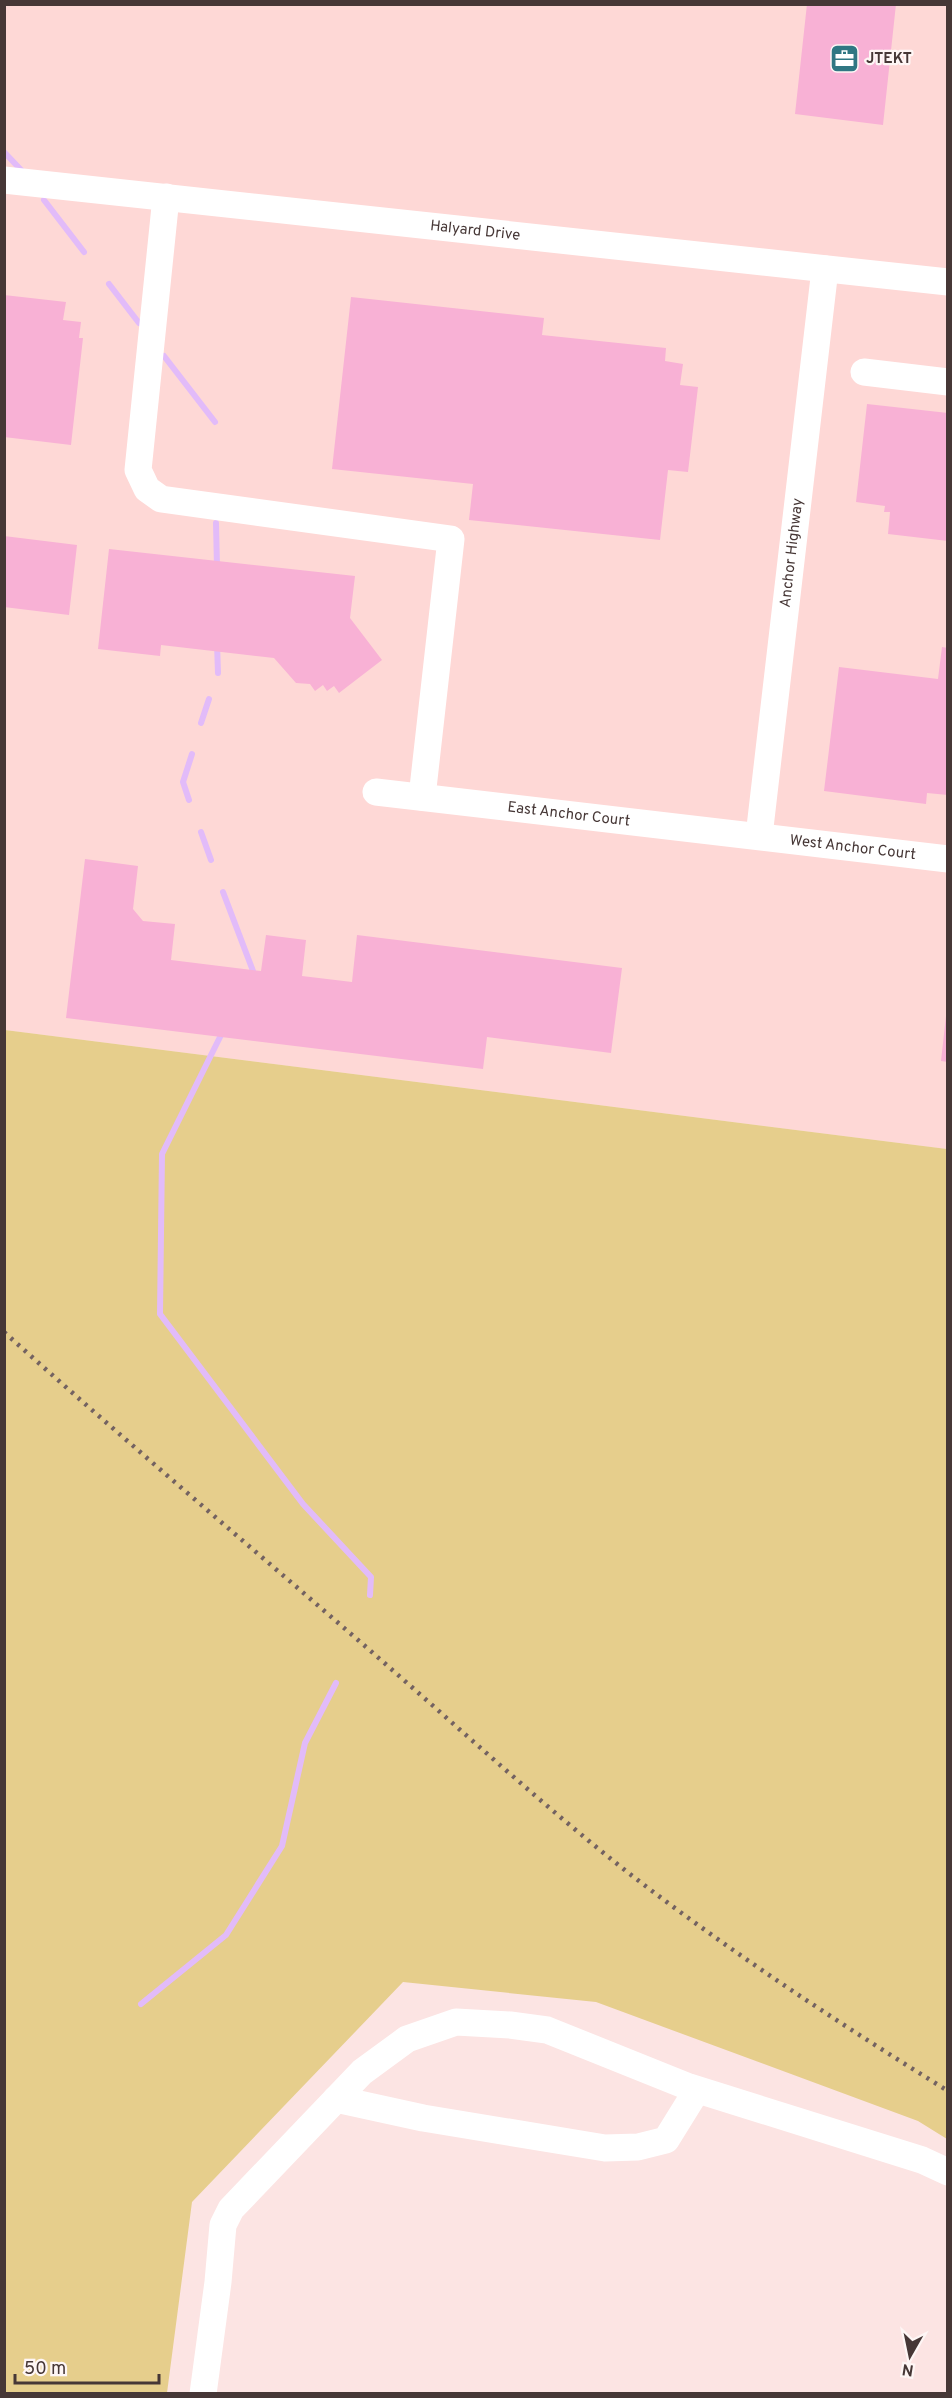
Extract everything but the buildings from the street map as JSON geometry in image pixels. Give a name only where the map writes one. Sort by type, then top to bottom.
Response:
[{"type":"street","name":"Halyard Drive","points":[[4,180],[948,282]]},
{"type":"street","points":[[166,197],[138,470],[147,489],[161,499],[451,539],[422,797]]},
{"type":"street","name":"Anchor Highway","points":[[759,836],[825,269]]},
{"type":"street","points":[[864,372],[948,382]]},
{"type":"street","name":"East Anchor Court","points":[[376,792],[759,836]]},
{"type":"street","name":"West Anchor Court","points":[[759,836],[948,860]]},
{"type":"street","points":[[203,2394],[223,2225],[231,2209],[362,2072],[407,2039],[456,2022],[547,2030],[697,2090],[922,2160],[948,2172]]},
{"type":"street","points":[[336,2099],[423,2118],[605,2148],[638,2147],[666,2140],[697,2090]]},
{"type":"shaded area","points":[[5,5],[947,5],[947,1149],[5,1030]]},
{"type":"shaded area","points":[[5,1030],[947,1149],[947,2139],[918,2121],[596,2002],[403,1982],[192,2202],[167,2393],[5,2393]]},
{"type":"waterway","points":[[4,152],[23,172]]},
{"type":"waterway","points":[[44,200],[84,252]]},
{"type":"waterway","points":[[109,284],[139,323]]},
{"type":"waterway","points":[[164,356],[215,422]]},
{"type":"waterway","points":[[216,523],[217,567]]},
{"type":"waterway","points":[[217,643],[218,673]]},
{"type":"waterway","points":[[201,723],[209,699]]},
{"type":"waterway","points":[[189,800],[183,782],[192,754]]},
{"type":"waterway","points":[[201,832],[211,860]]},
{"type":"waterway","points":[[223,892],[253,971],[250,976]]},
{"type":"waterway","points":[[223,1031],[162,1154],[160,1314],[303,1504],[371,1577],[370,1595]]},
{"type":"waterway","points":[[141,2004],[226,1935],[282,1846],[305,1743],[336,1683]]},
{"type":"railway","points":[[4,1332],[524,1786],[626,1871],[784,1985],[948,2091]]},
{"type":"place","name":"JTEKT","points":[[845,59]]}]
